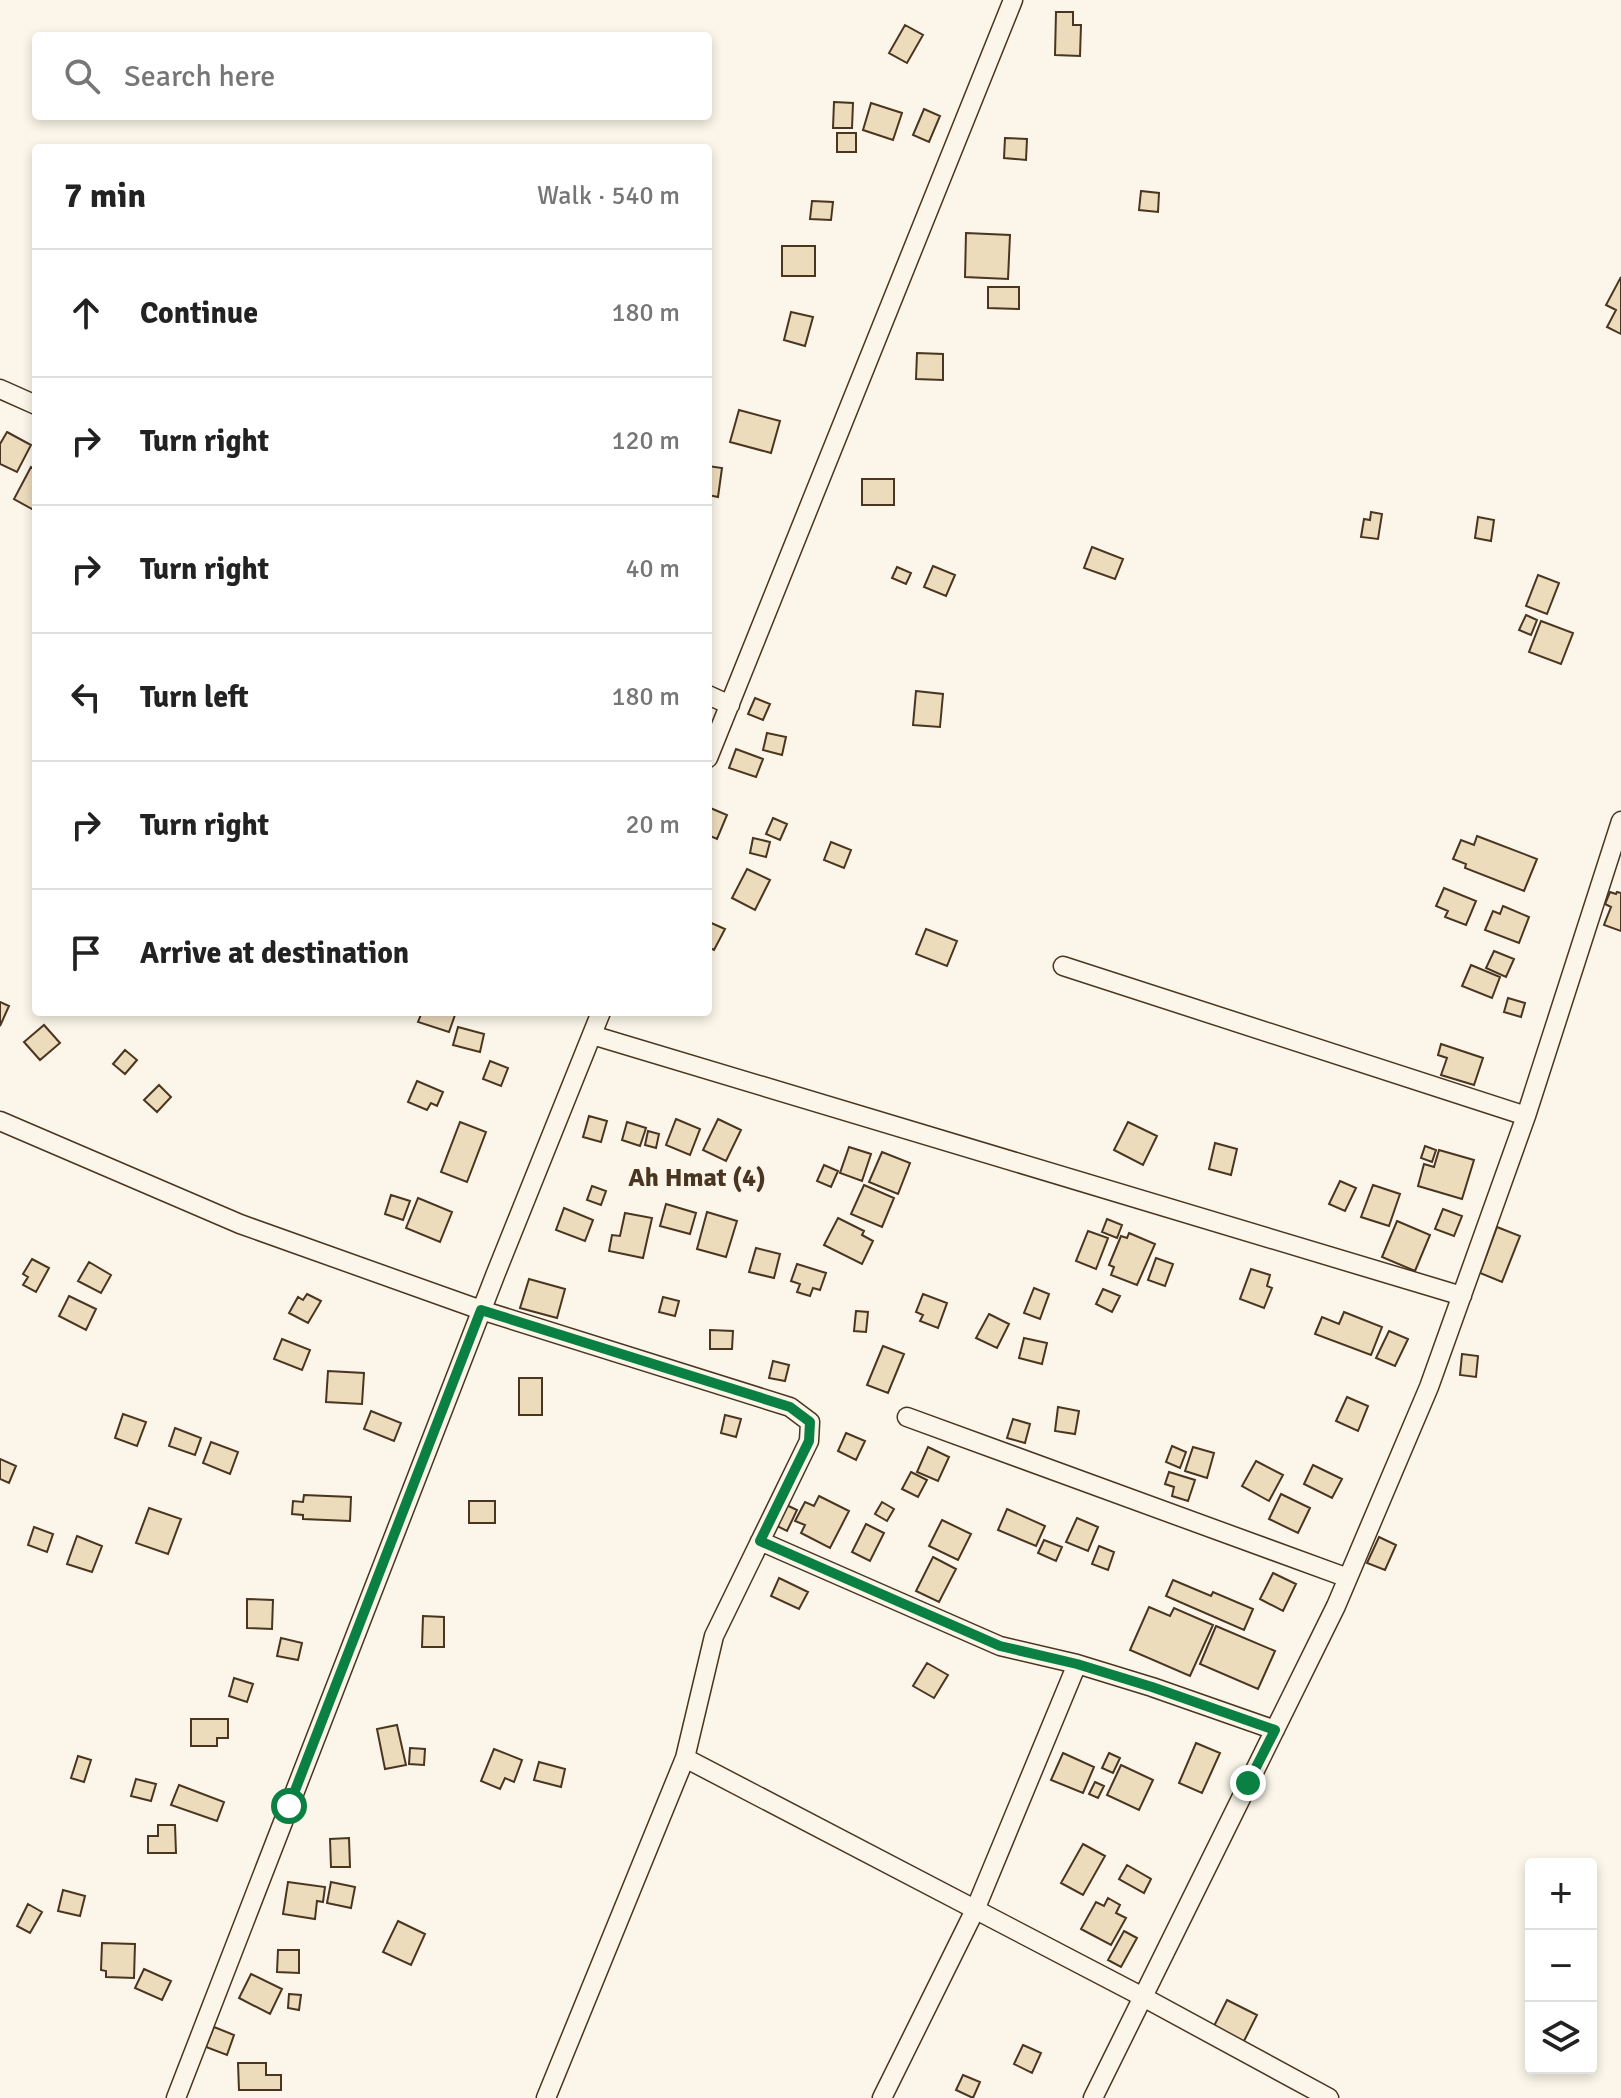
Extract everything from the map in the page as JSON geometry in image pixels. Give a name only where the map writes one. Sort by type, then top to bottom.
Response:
[{"type":"street","points":[[712,748],[1013,0]]},
{"type":"street","points":[[0,389],[32,403]]},
{"type":"street","points":[[712,697],[730,705]]},
{"type":"street","points":[[1093,2098],[1348,1578],[1429,1387],[1526,1116],[1621,821]]},
{"type":"street","points":[[1063,966],[1526,1116]]},
{"type":"street","points":[[176,2098],[481,1310],[599,1016]]},
{"type":"street","points":[[592,1035],[1462,1296]]},
{"type":"street","points":[[0,1121],[240,1224],[481,1310],[790,1407],[810,1422],[809,1441],[714,1636],[685,1758],[546,2098]]},
{"type":"street","points":[[907,1417],[1348,1578]]},
{"type":"street","points":[[760,1541],[1000,1646],[1077,1664],[1275,1730]]},
{"type":"street","points":[[882,2098],[975,1910],[1077,1664]]},
{"type":"street","points":[[685,1758],[1143,1997],[1329,2098]]},
{"type":"building","points":[[1056,12],[1073,12],[1073,25],[1081,25],[1080,56],[1055,55]]},
{"type":"building","points":[[905,25],[923,35],[907,63],[889,53]]},
{"type":"building","points":[[834,102],[853,103],[852,128],[833,128]]},
{"type":"building","points":[[871,103],[902,113],[893,140],[863,130]]},
{"type":"building","points":[[924,109],[940,116],[929,142],[913,135]]},
{"type":"building","points":[[837,133],[856,133],[856,152],[837,152]]},
{"type":"building","points":[[1005,138],[1027,139],[1026,160],[1004,158]]},
{"type":"building","points":[[1141,191],[1159,193],[1158,212],[1139,210]]},
{"type":"building","points":[[812,201],[833,202],[831,220],[810,219]]},
{"type":"building","points":[[966,233],[1010,235],[1008,279],[965,277]]},
{"type":"building","points":[[782,246],[815,246],[815,276],[782,276]]},
{"type":"building","points":[[1621,277],[1621,334],[1607,327],[1616,310],[1606,305]]},
{"type":"building","points":[[988,287],[1019,287],[1019,309],[988,308]]},
{"type":"building","points":[[791,312],[813,317],[805,346],[784,340]]},
{"type":"building","points":[[917,353],[943,354],[943,380],[916,379]]},
{"type":"building","points":[[739,410],[780,421],[771,453],[730,442]]},
{"type":"building","points":[[7,432],[31,445],[17,472],[0,464],[0,444]]},
{"type":"building","points":[[31,467],[32,509],[14,499]]},
{"type":"building","points":[[712,467],[722,468],[718,497],[712,496]]},
{"type":"building","points":[[862,479],[894,479],[894,505],[862,505]]},
{"type":"building","points":[[1371,512],[1382,514],[1378,539],[1361,537],[1364,519],[1370,520]]},
{"type":"building","points":[[1478,517],[1494,520],[1491,541],[1475,538]]},
{"type":"building","points":[[1092,547],[1123,559],[1115,579],[1084,568]]},
{"type":"building","points":[[933,566],[955,575],[946,596],[924,587]]},
{"type":"building","points":[[897,567],[911,573],[906,584],[892,578]]},
{"type":"building","points":[[1538,575],[1559,583],[1547,614],[1526,606]]},
{"type":"building","points":[[1526,615],[1537,620],[1531,635],[1519,630]]},
{"type":"building","points":[[1541,621],[1573,633],[1561,664],[1529,652]]},
{"type":"building","points":[[916,691],[943,694],[940,727],[913,725]]},
{"type":"building","points":[[755,698],[770,704],[763,720],[748,714]]},
{"type":"building","points":[[767,733],[786,737],[782,755],[763,750]]},
{"type":"building","points":[[736,749],[763,759],[756,777],[729,768]]},
{"type":"building","points":[[712,809],[727,815],[717,839],[712,837]]},
{"type":"building","points":[[773,818],[787,824],[780,840],[766,834]]},
{"type":"building","points":[[1477,836],[1537,859],[1524,891],[1465,868],[1466,864],[1453,859],[1461,840],[1474,845]]},
{"type":"building","points":[[753,838],[770,842],[766,857],[750,853]]},
{"type":"building","points":[[831,842],[851,850],[844,868],[824,860]]},
{"type":"building","points":[[747,869],[770,880],[755,910],[732,898]]},
{"type":"building","points":[[1444,888],[1476,901],[1466,925],[1445,917],[1448,911],[1436,906]]},
{"type":"building","points":[[1610,892],[1621,893],[1621,931],[1604,925],[1611,907],[1605,904]]},
{"type":"building","points":[[1503,906],[1529,917],[1519,943],[1485,930],[1493,911],[1500,914]]},
{"type":"building","points":[[712,923],[725,929],[712,949]]},
{"type":"building","points":[[926,929],[957,941],[947,966],[916,954]]},
{"type":"building","points":[[1494,951],[1514,959],[1506,977],[1486,968]]},
{"type":"building","points":[[1471,965],[1500,977],[1492,998],[1462,986]]},
{"type":"building","points":[[1508,998],[1525,1003],[1521,1017],[1504,1012]]},
{"type":"building","points":[[0,1002],[9,1006],[0,1026]]},
{"type":"building","points":[[420,1016],[455,1016],[449,1032],[418,1022]]},
{"type":"building","points":[[44,1025],[60,1043],[40,1060],[24,1042]]},
{"type":"building","points":[[458,1027],[484,1034],[480,1052],[453,1045]]},
{"type":"building","points":[[1441,1044],[1483,1058],[1474,1085],[1441,1075],[1447,1058],[1438,1055]]},
{"type":"building","points":[[125,1050],[137,1060],[125,1074],[113,1064]]},
{"type":"building","points":[[490,1061],[508,1068],[501,1086],[483,1079]]},
{"type":"building","points":[[417,1081],[443,1092],[437,1106],[431,1103],[427,1110],[408,1102]]},
{"type":"building","points":[[159,1085],[171,1097],[157,1112],[144,1100]]},
{"type":"building","points":[[589,1116],[607,1121],[601,1142],[583,1137]]},
{"type":"building","points":[[676,1119],[700,1129],[690,1155],[666,1145]]},
{"type":"building","points":[[718,1119],[741,1130],[726,1161],[703,1150]]},
{"type":"building","points":[[460,1122],[486,1132],[467,1182],[441,1172]]},
{"type":"building","points":[[627,1122],[646,1128],[640,1146],[622,1140]]},
{"type":"building","points":[[1128,1122],[1157,1136],[1143,1165],[1114,1150]]},
{"type":"building","points":[[648,1131],[659,1134],[656,1148],[645,1145]]},
{"type":"building","points":[[1215,1143],[1237,1149],[1231,1175],[1209,1169]]},
{"type":"building","points":[[1425,1146],[1436,1150],[1432,1162],[1421,1158]]},
{"type":"building","points":[[849,1147],[871,1154],[862,1181],[840,1173]]},
{"type":"building","points":[[1439,1150],[1474,1160],[1462,1199],[1418,1186],[1424,1164],[1434,1167]]},
{"type":"building","points":[[882,1152],[910,1163],[898,1194],[869,1182]]},
{"type":"building","points":[[824,1165],[838,1171],[831,1187],[817,1181]]},
{"type":"building","points":[[1340,1181],[1356,1188],[1345,1211],[1329,1204]]},
{"type":"building","points":[[864,1185],[894,1198],[882,1227],[851,1214]]},
{"type":"building","points":[[1373,1185],[1400,1194],[1389,1226],[1361,1217]]},
{"type":"building","points":[[592,1186],[606,1191],[601,1205],[587,1200]]},
{"type":"building","points":[[391,1195],[410,1201],[403,1220],[385,1214]]},
{"type":"building","points":[[418,1198],[452,1212],[440,1242],[406,1228]]},
{"type":"building","points":[[666,1204],[696,1213],[690,1234],[660,1226]]},
{"type":"building","points":[[564,1208],[593,1220],[585,1241],[556,1230]]},
{"type":"building","points":[[1443,1209],[1462,1216],[1454,1236],[1435,1229]]},
{"type":"building","points":[[707,1212],[737,1221],[726,1257],[697,1249]]},
{"type":"building","points":[[625,1213],[652,1218],[643,1258],[609,1251],[612,1235],[620,1236]]},
{"type":"building","points":[[838,1218],[864,1231],[862,1235],[873,1241],[862,1264],[824,1245]]},
{"type":"building","points":[[1107,1219],[1122,1225],[1117,1238],[1102,1232]]},
{"type":"building","points":[[1397,1221],[1430,1235],[1415,1271],[1382,1257]]},
{"type":"building","points":[[1497,1227],[1520,1236],[1502,1282],[1480,1273]]},
{"type":"building","points":[[1088,1231],[1108,1238],[1096,1269],[1076,1261]]},
{"type":"building","points":[[1129,1233],[1155,1244],[1137,1285],[1111,1275],[1114,1267],[1109,1265],[1121,1236],[1127,1238]]},
{"type":"building","points":[[756,1248],[780,1254],[774,1278],[749,1272]]},
{"type":"building","points":[[1156,1258],[1173,1264],[1165,1286],[1148,1280]]},
{"type":"building","points":[[32,1259],[49,1268],[36,1292],[23,1285],[28,1277],[23,1274]]},
{"type":"building","points":[[89,1262],[111,1275],[101,1293],[78,1281]]},
{"type":"building","points":[[797,1264],[826,1273],[820,1290],[813,1288],[810,1296],[797,1292],[800,1284],[791,1281]]},
{"type":"building","points":[[1251,1269],[1270,1275],[1267,1286],[1272,1288],[1264,1308],[1240,1299]]},
{"type":"building","points":[[529,1279],[565,1289],[557,1318],[520,1308]]},
{"type":"building","points":[[1034,1288],[1049,1294],[1040,1319],[1024,1313]]},
{"type":"building","points":[[1103,1289],[1120,1296],[1112,1312],[1096,1304]]},
{"type":"building","points":[[307,1294],[321,1301],[308,1323],[289,1313],[298,1297],[303,1300]]},
{"type":"building","points":[[923,1294],[947,1303],[938,1328],[920,1321],[923,1315],[916,1312]]},
{"type":"building","points":[[69,1296],[96,1309],[86,1330],[59,1316]]},
{"type":"building","points":[[663,1297],[679,1301],[675,1316],[659,1312]]},
{"type":"building","points":[[856,1311],[868,1312],[866,1332],[854,1331]]},
{"type":"building","points":[[1344,1312],[1382,1327],[1371,1355],[1315,1334],[1322,1317],[1339,1324]]},
{"type":"building","points":[[989,1314],[1009,1324],[997,1348],[976,1338]]},
{"type":"building","points":[[710,1330],[733,1331],[732,1349],[710,1349]]},
{"type":"building","points":[[1389,1331],[1408,1339],[1395,1366],[1376,1358]]},
{"type":"building","points":[[1024,1338],[1047,1343],[1042,1364],[1019,1358]]},
{"type":"building","points":[[282,1339],[310,1350],[302,1370],[274,1359]]},
{"type":"building","points":[[883,1346],[904,1354],[888,1393],[867,1385]]},
{"type":"building","points":[[1462,1354],[1478,1356],[1476,1377],[1460,1375]]},
{"type":"building","points":[[773,1361],[789,1365],[785,1381],[769,1378]]},
{"type":"building","points":[[328,1371],[364,1373],[362,1404],[326,1402]]},
{"type":"building","points":[[519,1378],[542,1378],[542,1415],[519,1415]]},
{"type":"building","points":[[1347,1397],[1368,1406],[1358,1431],[1336,1421]]},
{"type":"building","points":[[1058,1407],[1079,1411],[1075,1434],[1055,1431]]},
{"type":"building","points":[[371,1411],[401,1423],[394,1441],[364,1429]]},
{"type":"building","points":[[123,1414],[146,1422],[137,1446],[115,1438]]},
{"type":"building","points":[[725,1415],[741,1419],[736,1437],[721,1433]]},
{"type":"building","points":[[1013,1419],[1030,1424],[1025,1443],[1007,1438]]},
{"type":"building","points":[[175,1428],[201,1438],[195,1455],[169,1446]]},
{"type":"building","points":[[846,1433],[865,1441],[856,1460],[838,1451]]},
{"type":"building","points":[[211,1442],[238,1452],[230,1474],[203,1463]]},
{"type":"building","points":[[1172,1446],[1186,1452],[1180,1468],[1166,1462]]},
{"type":"building","points":[[928,1447],[949,1457],[938,1481],[917,1472]]},
{"type":"building","points":[[1193,1447],[1214,1453],[1207,1478],[1185,1471]]},
{"type":"building","points":[[0,1459],[16,1466],[9,1483],[0,1479]]},
{"type":"building","points":[[1256,1461],[1283,1475],[1269,1501],[1242,1486]]},
{"type":"building","points":[[1313,1465],[1342,1479],[1332,1498],[1304,1484]]},
{"type":"building","points":[[911,1472],[927,1480],[918,1497],[902,1489]]},
{"type":"building","points":[[1169,1472],[1195,1480],[1188,1501],[1172,1496],[1174,1487],[1165,1484]]},
{"type":"building","points":[[1281,1494],[1310,1508],[1298,1533],[1269,1519]]},
{"type":"building","points":[[304,1495],[351,1497],[350,1521],[303,1519],[303,1515],[292,1514],[293,1501],[303,1502]]},
{"type":"building","points":[[819,1496],[849,1511],[830,1548],[801,1533],[805,1525],[795,1521],[805,1502],[814,1506]]},
{"type":"building","points":[[469,1501],[495,1501],[495,1523],[469,1523]]},
{"type":"building","points":[[778,1501],[797,1510],[787,1531],[767,1521]]},
{"type":"building","points":[[882,1502],[894,1509],[887,1521],[875,1514]]},
{"type":"building","points":[[149,1508],[181,1519],[168,1554],[136,1543]]},
{"type":"building","points":[[1007,1509],[1045,1526],[1036,1546],[998,1530]]},
{"type":"building","points":[[1077,1518],[1098,1527],[1088,1551],[1066,1542]]},
{"type":"building","points":[[942,1520],[971,1534],[958,1560],[929,1546]]},
{"type":"building","points":[[866,1524],[884,1533],[870,1561],[852,1552]]},
{"type":"building","points":[[34,1527],[53,1534],[47,1552],[28,1545]]},
{"type":"building","points":[[77,1536],[102,1546],[92,1572],[67,1564]]},
{"type":"building","points":[[1379,1537],[1396,1545],[1385,1570],[1367,1563]]},
{"type":"building","points":[[1044,1540],[1062,1547],[1056,1561],[1038,1553]]},
{"type":"building","points":[[1099,1546],[1114,1552],[1108,1570],[1092,1564]]},
{"type":"building","points":[[933,1557],[956,1569],[939,1602],[916,1591]]},
{"type":"building","points":[[1273,1573],[1296,1584],[1283,1611],[1260,1599]]},
{"type":"building","points":[[779,1578],[808,1592],[799,1609],[771,1596]]},
{"type":"building","points":[[1173,1580],[1253,1609],[1244,1630],[1166,1596]]},
{"type":"building","points":[[247,1599],[273,1600],[272,1629],[247,1628]]},
{"type":"building","points":[[1149,1607],[1170,1616],[1174,1608],[1213,1625],[1190,1676],[1130,1650]]},
{"type":"building","points":[[423,1616],[444,1617],[444,1647],[422,1647]]},
{"type":"building","points":[[1216,1626],[1275,1651],[1258,1689],[1200,1664]]},
{"type":"building","points":[[281,1638],[302,1643],[298,1660],[277,1656]]},
{"type":"building","points":[[927,1663],[948,1675],[934,1698],[913,1686]]},
{"type":"building","points":[[234,1678],[253,1684],[247,1702],[229,1696]]},
{"type":"building","points":[[191,1719],[228,1719],[228,1738],[217,1738],[217,1746],[191,1746]]},
{"type":"building","points":[[397,1725],[406,1765],[385,1769],[377,1729]]},
{"type":"building","points":[[1196,1743],[1220,1753],[1202,1793],[1179,1783]]},
{"type":"building","points":[[410,1748],[425,1749],[424,1765],[409,1764]]},
{"type":"building","points":[[494,1749],[522,1760],[514,1782],[505,1778],[500,1789],[481,1781]]},
{"type":"building","points":[[1063,1753],[1094,1767],[1083,1793],[1051,1780]]},
{"type":"building","points":[[1109,1753],[1120,1758],[1113,1773],[1102,1768]]},
{"type":"building","points":[[78,1756],[91,1760],[84,1782],[71,1778]]},
{"type":"building","points":[[539,1762],[565,1769],[561,1787],[534,1780]]},
{"type":"building","points":[[1121,1765],[1153,1780],[1139,1810],[1107,1795]]},
{"type":"building","points":[[136,1779],[156,1784],[151,1801],[131,1796]]},
{"type":"building","points":[[1095,1782],[1104,1786],[1098,1798],[1089,1794]]},
{"type":"building","points":[[179,1785],[224,1802],[217,1821],[171,1805]]},
{"type":"building","points":[[158,1825],[175,1825],[176,1853],[148,1853],[148,1836],[158,1836]]},
{"type":"building","points":[[349,1838],[350,1867],[331,1867],[330,1839]]},
{"type":"building","points":[[1083,1844],[1105,1856],[1083,1895],[1061,1883]]},
{"type":"building","points":[[1127,1865],[1151,1879],[1144,1893],[1119,1879]]},
{"type":"building","points":[[288,1882],[325,1887],[323,1902],[317,1901],[315,1919],[283,1914]]},
{"type":"building","points":[[331,1882],[355,1887],[351,1908],[327,1903]]},
{"type":"building","points":[[63,1890],[85,1896],[80,1916],[58,1911]]},
{"type":"building","points":[[1108,1898],[1120,1905],[1116,1913],[1126,1918],[1111,1945],[1081,1929],[1096,1902],[1104,1906]]},
{"type":"building","points":[[28,1904],[42,1912],[30,1933],[17,1926]]},
{"type":"building","points":[[398,1921],[425,1934],[411,1965],[383,1952]]},
{"type":"building","points":[[1124,1931],[1137,1938],[1121,1967],[1108,1960]]},
{"type":"building","points":[[102,1943],[135,1944],[134,1978],[106,1977],[106,1971],[101,1970]]},
{"type":"building","points":[[278,1950],[299,1950],[299,1973],[277,1972]]},
{"type":"building","points":[[144,1969],[171,1981],[162,2000],[135,1988]]},
{"type":"building","points":[[251,1974],[282,1989],[270,2014],[239,1998]]},
{"type":"building","points":[[289,1994],[301,1995],[299,2010],[288,2008]]},
{"type":"building","points":[[1227,2000],[1257,2015],[1242,2045],[1212,2030]]},
{"type":"building","points":[[214,2027],[234,2035],[227,2055],[206,2047]]},
{"type":"building","points":[[1023,2045],[1041,2053],[1032,2073],[1014,2064]]},
{"type":"building","points":[[238,2063],[266,2063],[266,2075],[281,2075],[281,2090],[239,2090]]},
{"type":"building","points":[[963,2075],[980,2082],[973,2098],[956,2090]]},
{"type":"district","name":"Ah Hmat (4)","points":[[697,1177]]},
{"type":"route","points":[[289,1806],[481,1310],[790,1407],[810,1422],[809,1441],[760,1541],[1000,1646],[1077,1664],[1275,1730],[1248,1783]]}]
